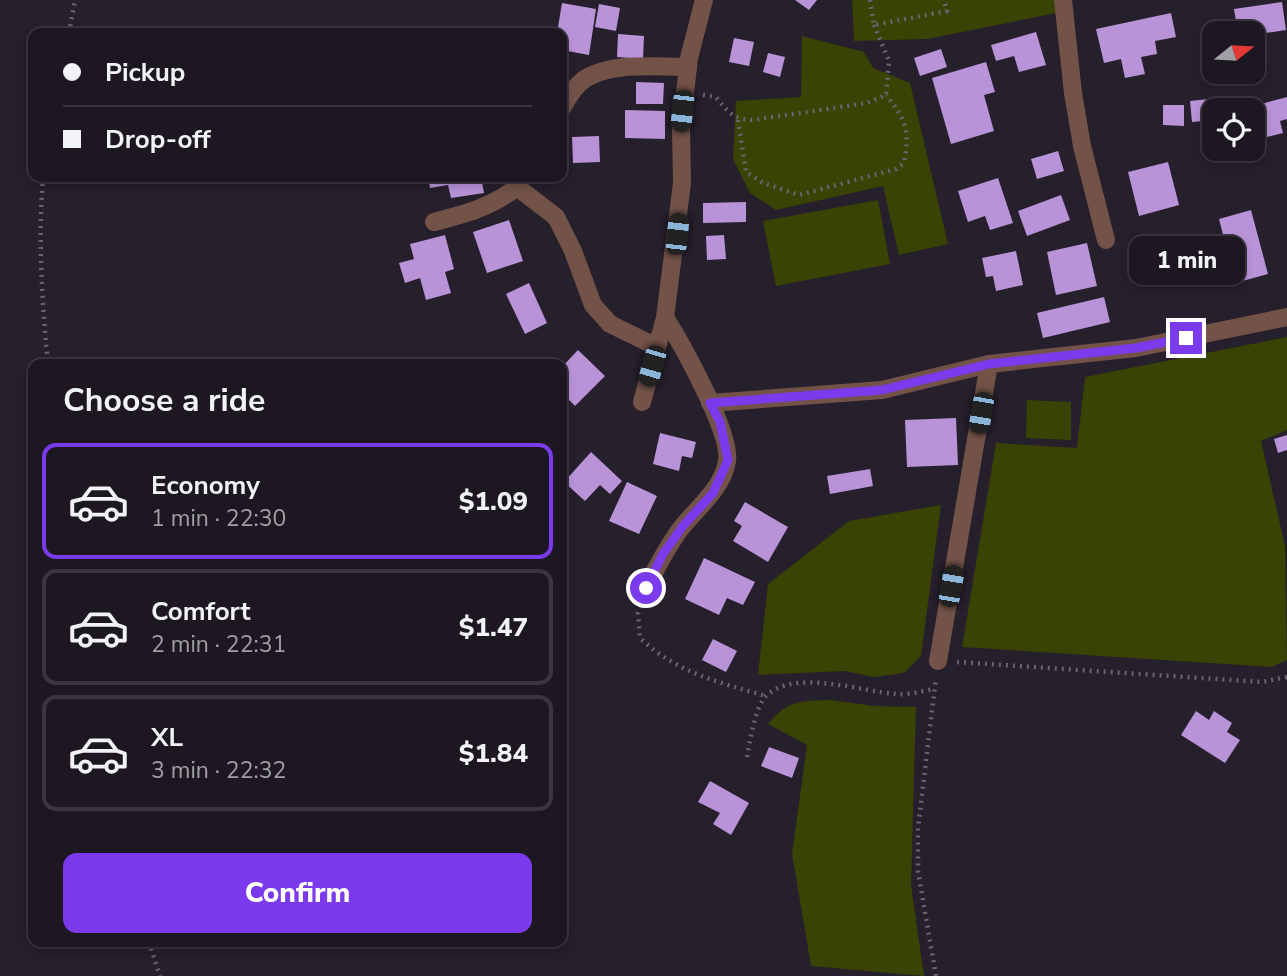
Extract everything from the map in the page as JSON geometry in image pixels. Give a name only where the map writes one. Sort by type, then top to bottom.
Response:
[{"type":"street","points":[[642,402],[665,318],[682,183],[681,128],[684,93],[704,0]]},
{"type":"street","points":[[1063,0],[1082,146],[1107,240]]},
{"type":"street","points":[[567,99],[571,91],[589,76],[618,68],[688,67]]},
{"type":"street","points":[[434,222],[500,200],[519,182],[556,217],[573,251],[593,305],[610,324],[657,347]]},
{"type":"street","points":[[710,403],[882,390],[989,364],[1136,348],[1287,317]]},
{"type":"street","points":[[646,588],[663,554],[683,526],[713,493],[728,460],[720,422],[677,336],[665,318]]},
{"type":"street","points":[[939,661],[989,364]]},
{"type":"path","points":[[70,28],[75,0]]},
{"type":"path","points":[[684,93],[716,97],[738,120],[746,172],[763,183],[799,195],[896,169],[904,163],[908,142],[901,114],[886,95],[889,61],[874,25],[870,0]]},
{"type":"path","points":[[874,25],[947,11],[944,0]]},
{"type":"path","points":[[738,120],[867,103],[886,95]]},
{"type":"path","points":[[43,182],[40,218],[48,359]]},
{"type":"path","points":[[646,588],[638,613],[640,638],[653,650],[687,672],[766,696]]},
{"type":"path","points":[[936,976],[918,871],[918,828],[939,661],[1262,682],[1287,677]]},
{"type":"path","points":[[747,757],[754,724],[766,696],[790,684],[818,682],[900,695],[935,689]]},
{"type":"path","points":[[151,947],[160,976]]},
{"type":"green space","points":[[852,0],[1058,0],[1056,13],[927,39],[854,41]]},
{"type":"green space","points":[[802,36],[864,52],[873,68],[910,83],[948,244],[899,255],[883,186],[776,210],[750,193],[733,159],[736,101],[801,97]]},
{"type":"green space","points":[[878,200],[890,264],[776,286],[763,221]]},
{"type":"green space","points":[[1287,337],[1287,430],[1261,441],[1285,546],[1287,660],[1272,667],[962,647],[996,443],[1077,448],[1085,377]]},
{"type":"green space","points":[[1027,400],[1071,402],[1071,440],[1026,438]]},
{"type":"green space","points":[[941,505],[921,656],[904,673],[874,677],[844,671],[758,675],[768,584],[849,521]]},
{"type":"green space","points":[[830,700],[874,706],[916,707],[911,885],[924,976],[811,966],[792,854],[807,745],[768,724],[782,710],[795,703]]},
{"type":"building","points":[[795,0],[817,0],[809,10]]},
{"type":"building","points":[[1282,2],[1286,30],[1265,33],[1265,21],[1236,21],[1234,9]]},
{"type":"building","points":[[562,3],[596,9],[589,55],[567,51],[567,28],[558,28]]},
{"type":"building","points":[[599,4],[620,8],[616,31],[595,27]]},
{"type":"building","points":[[1171,13],[1176,37],[1155,41],[1157,54],[1141,57],[1145,74],[1125,78],[1121,59],[1104,63],[1096,29]]},
{"type":"building","points":[[1036,32],[1046,65],[1019,72],[1014,56],[996,61],[991,45]]},
{"type":"building","points":[[618,34],[644,36],[643,59],[617,57]]},
{"type":"building","points":[[734,38],[754,42],[749,66],[729,62]]},
{"type":"building","points":[[941,49],[947,67],[920,76],[914,58]]},
{"type":"building","points":[[768,53],[785,57],[780,77],[763,72]]},
{"type":"building","points":[[986,62],[995,92],[984,95],[994,131],[951,144],[932,78]]},
{"type":"building","points":[[636,82],[664,83],[663,104],[636,104]]},
{"type":"building","points":[[1287,97],[1287,119],[1280,121],[1283,133],[1265,138],[1265,103]]},
{"type":"building","points":[[1202,100],[1202,121],[1192,122],[1190,101]]},
{"type":"building","points":[[1163,105],[1184,105],[1184,126],[1163,125]]},
{"type":"building","points":[[625,110],[665,111],[665,139],[625,138]]},
{"type":"building","points":[[599,136],[600,162],[573,163],[572,137]]},
{"type":"building","points":[[1058,151],[1064,171],[1037,179],[1031,159]]},
{"type":"building","points":[[1168,162],[1179,205],[1139,216],[1128,172]]},
{"type":"building","points":[[998,178],[1013,223],[990,230],[985,216],[968,222],[958,191]]},
{"type":"building","points":[[429,182],[482,182],[484,193],[451,198],[448,185],[430,188]]},
{"type":"building","points":[[1061,195],[1070,220],[1027,236],[1018,211]]},
{"type":"building","points":[[746,202],[746,222],[703,223],[703,203]]},
{"type":"building","points":[[1251,210],[1268,274],[1224,286],[1218,262],[1229,258],[1219,219]]},
{"type":"building","points":[[509,220],[523,261],[487,273],[473,232]]},
{"type":"building","points":[[445,235],[454,269],[445,272],[451,293],[426,300],[420,278],[405,283],[399,263],[414,259],[410,244]]},
{"type":"building","points":[[724,235],[726,259],[707,260],[706,236]]},
{"type":"building","points":[[1087,243],[1097,286],[1056,295],[1047,252]]},
{"type":"building","points":[[1016,251],[1023,285],[996,291],[993,276],[986,277],[982,258]]},
{"type":"building","points":[[529,283],[547,323],[525,334],[506,294]]},
{"type":"building","points":[[1104,297],[1110,322],[1043,338],[1037,313]]},
{"type":"building","points":[[578,350],[605,376],[575,406],[567,398],[567,362]]},
{"type":"building","points":[[956,418],[958,465],[907,467],[905,420]]},
{"type":"building","points":[[660,433],[696,442],[692,458],[682,456],[679,471],[653,464]]},
{"type":"building","points":[[1287,435],[1287,450],[1278,453],[1274,439]]},
{"type":"building","points":[[591,452],[622,481],[610,494],[600,485],[585,501],[567,485],[567,479]]},
{"type":"building","points":[[870,469],[873,486],[830,494],[827,476]]},
{"type":"building","points":[[627,482],[657,496],[639,534],[609,521]]},
{"type":"building","points":[[745,502],[788,527],[768,562],[733,541],[742,526],[734,521]]},
{"type":"building","points":[[704,558],[755,582],[743,605],[727,598],[719,615],[685,599]]},
{"type":"building","points":[[713,639],[737,651],[726,672],[702,660]]},
{"type":"building","points":[[1196,711],[1209,720],[1214,711],[1232,723],[1227,732],[1240,740],[1225,763],[1181,735]]},
{"type":"building","points":[[769,747],[799,758],[792,778],[761,766]]},
{"type":"building","points":[[710,781],[749,803],[731,835],[713,824],[720,813],[698,802]]},
{"type":"route","points":[[646,588],[663,554],[683,526],[713,493],[728,460],[720,422],[710,403],[882,390],[989,364],[1136,348],[1186,338]]}]
